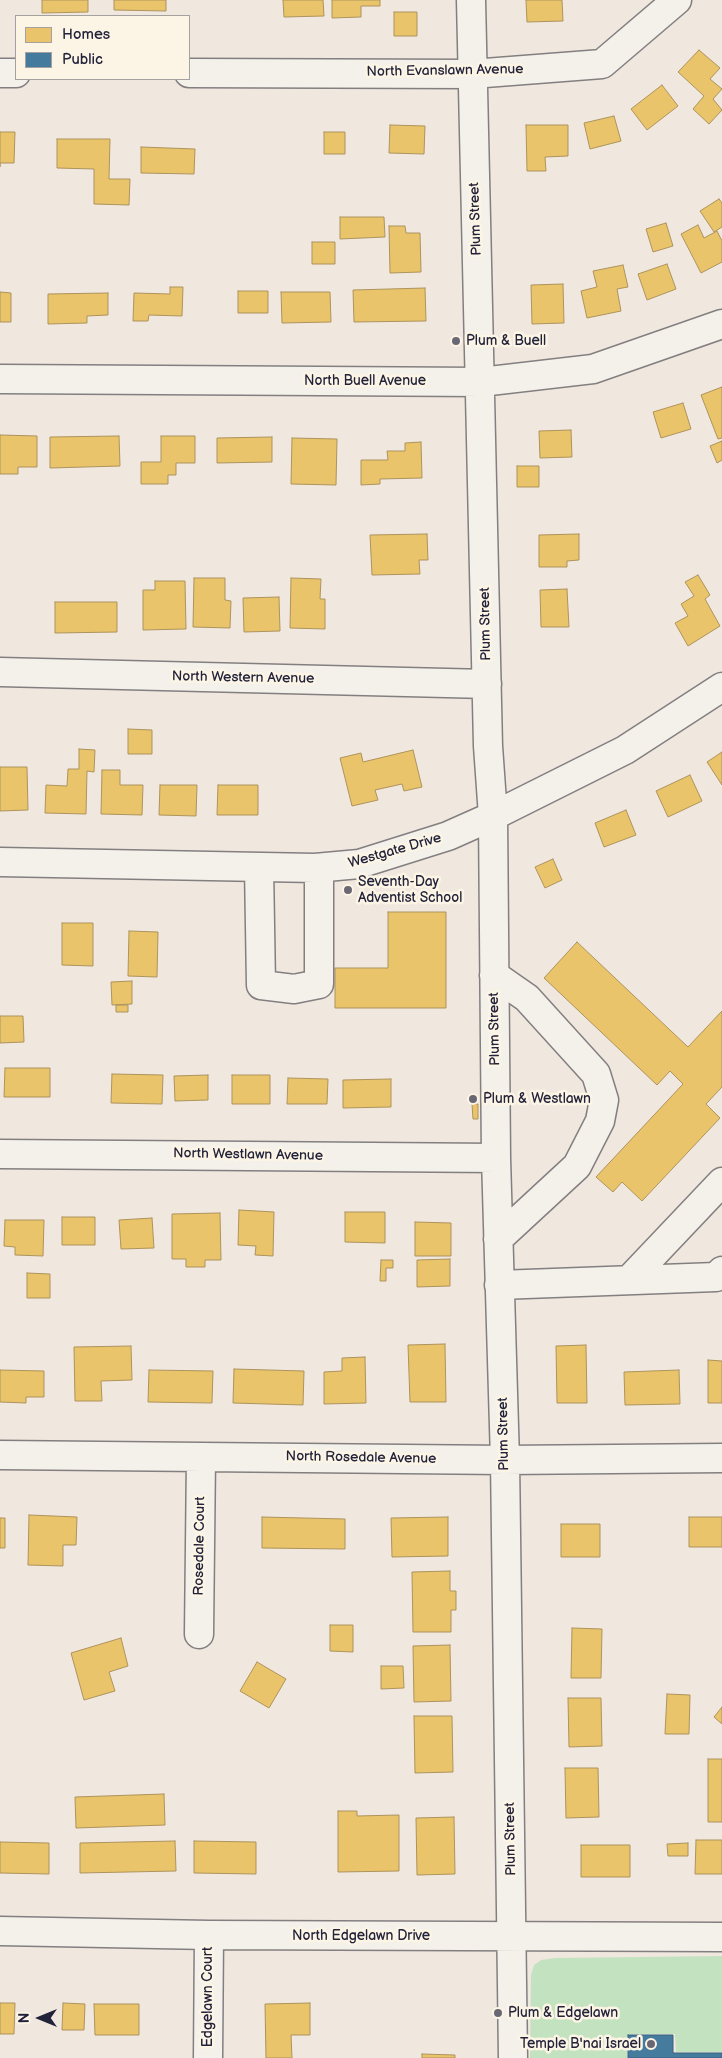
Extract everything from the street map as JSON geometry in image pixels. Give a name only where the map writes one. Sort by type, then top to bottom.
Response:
[{"type":"street","name":"Plum Street","points":[[471,0],[487,684],[493,816],[496,1158],[505,1460],[513,2058]]},
{"type":"street","name":"North Evanslawn Avenue","points":[[190,73],[472,74],[602,64],[677,0]]},
{"type":"street","points":[[0,73],[15,73]]},
{"type":"street","name":"North Buell Avenue","points":[[0,379],[481,382],[593,369],[722,324]]},
{"type":"street","name":"North Western Avenue","points":[[0,672],[487,684]]},
{"type":"street","name":"Westgate Drive","points":[[0,862],[319,868],[359,864],[448,836],[493,816],[625,750],[722,687]]},
{"type":"street","points":[[259,867],[261,986],[294,989],[318,984],[319,868]]},
{"type":"street","points":[[494,975],[527,998],[596,1074],[604,1100],[600,1121],[576,1166],[498,1239]]},
{"type":"street","name":"North Westlawn Avenue","points":[[0,1154],[496,1158]]},
{"type":"street","points":[[629,1280],[722,1182]]},
{"type":"street","points":[[500,1285],[716,1277],[722,1271]]},
{"type":"street","name":"North Rosedale Avenue","points":[[0,1455],[505,1460],[722,1458]]},
{"type":"street","name":"Rosedale Court","points":[[199,1634],[201,1458]]},
{"type":"street","name":"North Edgelawn Drive","points":[[0,1931],[209,1935],[722,1937]]},
{"type":"street","name":"Edgelawn Court","points":[[208,2058],[209,1935]]},
{"type":"green space","points":[[722,1956],[722,2052],[676,2052],[675,2034],[628,2034],[627,2058],[530,2058],[531,1975],[534,1965],[541,1960],[555,1958]]},
{"type":"building: Homes","points":[[42,0],[88,0],[88,12],[42,13]]},
{"type":"building: Homes","points":[[114,0],[166,0],[166,11],[114,10]]},
{"type":"building: Homes","points":[[283,0],[323,0],[324,16],[284,17]]},
{"type":"building: Homes","points":[[332,0],[380,0],[380,6],[361,6],[361,17],[332,18]]},
{"type":"building: Homes","points":[[526,0],[562,0],[563,21],[527,22]]},
{"type":"building: Homes","points":[[394,12],[417,12],[417,36],[394,36]]},
{"type":"building: Homes","points":[[699,50],[720,68],[710,79],[722,89],[713,99],[722,110],[709,124],[693,109],[704,96],[678,72]]},
{"type":"building: Homes","points":[[662,85],[678,106],[647,130],[631,109]]},
{"type":"building: Homes","points":[[614,116],[621,141],[590,149],[584,123]]},
{"type":"building: Homes","points":[[390,125],[425,126],[424,154],[389,153]]},
{"type":"building: Homes","points":[[526,125],[568,125],[568,156],[545,157],[546,171],[527,171]]},
{"type":"building: Homes","points":[[0,132],[15,132],[14,163],[0,163]]},
{"type":"building: Homes","points":[[324,132],[345,132],[345,154],[324,154]]},
{"type":"building: Homes","points":[[57,139],[110,139],[109,179],[130,179],[129,205],[94,204],[94,169],[57,168]]},
{"type":"building: Homes","points":[[141,147],[195,149],[194,174],[141,173]]},
{"type":"building: Homes","points":[[719,199],[722,203],[722,227],[714,232],[700,211]]},
{"type":"building: Homes","points":[[340,217],[384,217],[385,237],[340,239]]},
{"type":"building: Homes","points":[[666,223],[673,246],[653,252],[646,229]]},
{"type":"building: Homes","points":[[698,225],[704,238],[717,231],[722,241],[722,262],[701,273],[681,234]]},
{"type":"building: Homes","points":[[389,226],[405,226],[406,233],[420,233],[421,272],[390,273]]},
{"type":"building: Homes","points":[[312,242],[335,242],[335,264],[312,264]]},
{"type":"building: Homes","points":[[667,264],[676,289],[647,300],[638,274]]},
{"type":"building: Homes","points":[[623,265],[628,287],[617,289],[621,311],[587,318],[581,291],[597,287],[593,271]]},
{"type":"building: Homes","points":[[563,284],[564,323],[532,324],[531,285]]},
{"type":"building: Homes","points":[[170,287],[183,287],[182,316],[149,315],[148,321],[133,321],[134,293],[170,294]]},
{"type":"building: Homes","points":[[425,288],[426,321],[354,322],[353,290]]},
{"type":"building: Homes","points":[[238,291],[268,291],[268,313],[238,313]]},
{"type":"building: Homes","points":[[0,292],[11,293],[11,322],[0,322]]},
{"type":"building: Homes","points":[[281,292],[330,292],[331,322],[282,323]]},
{"type":"building: Homes","points":[[108,293],[108,315],[87,316],[87,323],[48,324],[48,294]]},
{"type":"building: Homes","points":[[722,387],[722,438],[718,439],[701,395]]},
{"type":"building: Homes","points":[[683,403],[691,429],[661,438],[653,412]]},
{"type":"building: Homes","points":[[571,430],[572,457],[540,458],[539,431]]},
{"type":"building: Homes","points":[[0,435],[37,436],[37,467],[18,467],[18,474],[0,474]]},
{"type":"building: Homes","points":[[119,436],[120,466],[50,468],[50,437]]},
{"type":"building: Homes","points":[[161,436],[195,436],[195,463],[176,463],[176,475],[168,475],[168,484],[141,484],[141,462],[161,462]]},
{"type":"building: Homes","points":[[272,437],[272,462],[217,463],[217,438]]},
{"type":"building: Homes","points":[[292,438],[337,439],[336,485],[291,484]]},
{"type":"building: Homes","points":[[722,441],[722,460],[717,463],[710,446]]},
{"type":"building: Homes","points":[[421,442],[422,478],[380,479],[380,484],[361,485],[361,460],[388,460],[387,451],[405,451],[405,443]]},
{"type":"building: Homes","points":[[517,466],[539,466],[539,487],[517,487]]},
{"type":"building: Homes","points":[[427,534],[428,560],[419,560],[420,574],[372,575],[370,535]]},
{"type":"building: Homes","points":[[579,534],[579,560],[567,561],[567,567],[539,567],[539,535]]},
{"type":"building: Homes","points":[[698,575],[710,595],[705,599],[720,626],[688,646],[675,623],[688,616],[681,604],[694,596],[685,582]]},
{"type":"building: Homes","points":[[194,578],[225,578],[225,600],[231,601],[230,628],[193,627]]},
{"type":"building: Homes","points":[[291,578],[321,579],[320,599],[325,599],[325,629],[290,628]]},
{"type":"building: Homes","points":[[155,581],[185,581],[186,629],[143,630],[143,590],[155,590]]},
{"type":"building: Homes","points":[[567,589],[569,627],[541,627],[540,590]]},
{"type":"building: Homes","points":[[279,597],[280,631],[244,632],[243,598]]},
{"type":"building: Homes","points":[[55,602],[117,602],[117,632],[55,633]]},
{"type":"building: Homes","points":[[128,729],[152,730],[152,754],[128,754]]},
{"type":"building: Homes","points":[[79,749],[95,750],[94,772],[87,771],[86,814],[45,813],[46,785],[67,786],[68,769],[79,769]]},
{"type":"building: Homes","points":[[413,750],[422,787],[404,791],[402,784],[375,790],[378,800],[352,806],[340,758],[361,753],[363,762]]},
{"type":"building: Homes","points":[[722,752],[722,785],[707,762]]},
{"type":"building: Homes","points":[[0,767],[27,767],[28,810],[0,811]]},
{"type":"building: Homes","points":[[102,770],[120,770],[120,785],[143,785],[142,815],[101,814]]},
{"type":"building: Homes","points":[[690,775],[702,801],[668,817],[656,791]]},
{"type":"building: Homes","points":[[160,785],[197,785],[196,816],[159,815]]},
{"type":"building: Homes","points":[[218,785],[258,785],[258,815],[217,815]]},
{"type":"building: Homes","points":[[626,810],[636,835],[604,847],[595,823]]},
{"type":"building: Homes","points":[[553,859],[562,880],[545,888],[535,867]]},
{"type":"building: Homes","points":[[388,912],[446,912],[446,1008],[335,1008],[335,968],[388,968]]},
{"type":"building: Homes","points":[[62,923],[93,923],[93,966],[62,965]]},
{"type":"building: Homes","points":[[129,931],[158,932],[157,977],[128,976]]},
{"type":"building: Homes","points":[[577,942],[688,1047],[722,1011],[722,1087],[706,1104],[720,1118],[642,1201],[622,1182],[613,1192],[596,1177],[683,1084],[670,1071],[657,1085],[544,978]]},
{"type":"building: Homes","points":[[132,981],[132,1004],[112,1005],[111,982]]},
{"type":"building: Homes","points":[[116,1005],[128,1005],[128,1012],[116,1012]]},
{"type":"building: Homes","points":[[0,1016],[23,1016],[24,1042],[0,1043]]},
{"type":"building: Homes","points":[[5,1068],[50,1068],[50,1097],[4,1097]]},
{"type":"building: Homes","points":[[112,1074],[163,1075],[162,1104],[111,1103]]},
{"type":"building: Homes","points":[[208,1075],[208,1100],[175,1101],[174,1076]]},
{"type":"building: Homes","points":[[232,1075],[270,1075],[270,1104],[232,1104]]},
{"type":"building: Homes","points":[[288,1078],[328,1079],[327,1104],[287,1104]]},
{"type":"building: Homes","points":[[391,1079],[391,1107],[343,1108],[343,1080]]},
{"type":"building: Homes","points":[[472,1104],[478,1104],[478,1119],[473,1119]]},
{"type":"building: Homes","points":[[239,1210],[274,1212],[273,1256],[255,1255],[256,1246],[238,1245]]},
{"type":"building: Homes","points":[[345,1212],[385,1212],[385,1243],[345,1242]]},
{"type":"building: Homes","points":[[220,1213],[221,1260],[205,1260],[205,1267],[186,1267],[186,1259],[172,1259],[172,1214]]},
{"type":"building: Homes","points":[[62,1217],[95,1217],[95,1245],[62,1245]]},
{"type":"building: Homes","points":[[152,1218],[154,1248],[121,1249],[119,1220]]},
{"type":"building: Homes","points":[[5,1220],[44,1220],[43,1256],[15,1255],[15,1247],[4,1246]]},
{"type":"building: Homes","points":[[415,1222],[451,1223],[451,1256],[415,1256]]},
{"type":"building: Homes","points":[[450,1259],[450,1286],[417,1287],[417,1260]]},
{"type":"building: Homes","points":[[381,1260],[393,1260],[393,1268],[386,1268],[386,1281],[380,1281]]},
{"type":"building: Homes","points":[[27,1273],[50,1274],[50,1298],[27,1298]]},
{"type":"building: Homes","points":[[445,1344],[446,1402],[410,1402],[408,1345]]},
{"type":"building: Homes","points":[[586,1345],[587,1403],[557,1403],[556,1346]]},
{"type":"building: Homes","points":[[131,1346],[132,1380],[101,1381],[102,1401],[75,1401],[74,1347]]},
{"type":"building: Homes","points":[[365,1357],[366,1403],[324,1404],[324,1372],[342,1371],[342,1358]]},
{"type":"building: Homes","points":[[708,1360],[722,1361],[722,1403],[708,1403]]},
{"type":"building: Homes","points":[[234,1369],[304,1371],[303,1405],[233,1403]]},
{"type":"building: Homes","points":[[0,1370],[44,1371],[44,1397],[26,1397],[26,1403],[0,1402]]},
{"type":"building: Homes","points":[[149,1370],[213,1371],[212,1403],[148,1402]]},
{"type":"building: Homes","points":[[679,1370],[680,1404],[625,1405],[624,1372]]},
{"type":"building: Homes","points":[[29,1515],[77,1517],[76,1545],[63,1545],[63,1566],[28,1565]]},
{"type":"building: Homes","points":[[262,1517],[345,1519],[345,1549],[262,1548]]},
{"type":"building: Homes","points":[[448,1517],[448,1556],[392,1557],[391,1518]]},
{"type":"building: Homes","points":[[689,1517],[722,1517],[722,1547],[689,1547]]},
{"type":"building: Homes","points":[[0,1518],[5,1518],[5,1548],[0,1548]]},
{"type":"building: Homes","points":[[561,1524],[600,1524],[600,1557],[561,1557]]},
{"type":"building: Homes","points":[[450,1571],[450,1591],[456,1591],[456,1610],[451,1610],[451,1632],[413,1632],[412,1572]]},
{"type":"building: Homes","points":[[330,1625],[353,1625],[353,1652],[330,1651]]},
{"type":"building: Homes","points":[[572,1628],[602,1629],[601,1678],[571,1678]]},
{"type":"building: Homes","points":[[121,1638],[128,1666],[109,1672],[115,1691],[84,1700],[71,1653]]},
{"type":"building: Homes","points":[[450,1645],[451,1701],[414,1702],[413,1646]]},
{"type":"building: Homes","points":[[257,1662],[286,1679],[269,1708],[240,1691]]},
{"type":"building: Homes","points":[[381,1666],[403,1666],[404,1688],[381,1689]]},
{"type":"building: Homes","points":[[667,1694],[690,1695],[689,1734],[665,1734]]},
{"type":"building: Homes","points":[[568,1698],[601,1698],[602,1746],[569,1747]]},
{"type":"building: Homes","points":[[722,1707],[722,1724],[714,1717]]},
{"type":"building: Homes","points":[[414,1716],[452,1716],[453,1772],[415,1773]]},
{"type":"building: Homes","points":[[708,1759],[722,1759],[722,1822],[708,1822]]},
{"type":"building: Homes","points":[[565,1768],[598,1768],[599,1817],[566,1818]]},
{"type":"building: Homes","points":[[164,1794],[165,1825],[76,1828],[75,1797]]},
{"type":"building: Homes","points":[[338,1811],[357,1811],[357,1816],[399,1815],[399,1871],[338,1872]]},
{"type":"building: Homes","points":[[454,1817],[455,1874],[417,1875],[416,1818]]},
{"type":"building: Homes","points":[[696,1840],[722,1840],[722,1874],[695,1874]]},
{"type":"building: Homes","points":[[175,1841],[176,1871],[80,1873],[80,1843]]},
{"type":"building: Homes","points":[[194,1841],[256,1842],[256,1874],[194,1873]]},
{"type":"building: Homes","points":[[0,1842],[49,1843],[49,1874],[0,1873]]},
{"type":"building: Homes","points":[[688,1843],[688,1856],[668,1856],[667,1844]]},
{"type":"building: Homes","points":[[581,1845],[630,1845],[630,1877],[581,1877]]},
{"type":"building: Homes","points":[[0,2003],[15,2003],[14,2034],[0,2034]]},
{"type":"building: Homes","points":[[63,2003],[85,2004],[84,2030],[62,2030]]},
{"type":"building: Homes","points":[[310,2003],[310,2035],[291,2035],[292,2058],[266,2058],[265,2004]]},
{"type":"building: Homes","points":[[94,2004],[139,2004],[139,2035],[95,2035]]},
{"type":"building: Homes","points":[[422,2054],[455,2055],[455,2058],[422,2058]]},
{"type":"building: Public","name":"Temple B'nai Israel","points":[[628,2035],[673,2035],[673,2053],[722,2053],[722,2058],[628,2058]]},
{"type":"place","name":"Plum & Buell","points":[[456,341]]},
{"type":"place","name":"Seventh-Day Adventist School","points":[[348,890]]},
{"type":"place","name":"Plum & Westlawn","points":[[473,1099]]},
{"type":"place","name":"Plum & Edgelawn","points":[[498,2013]]},
{"type":"place","name":"Temple B'nai Israel","points":[[651,2044]]}]
